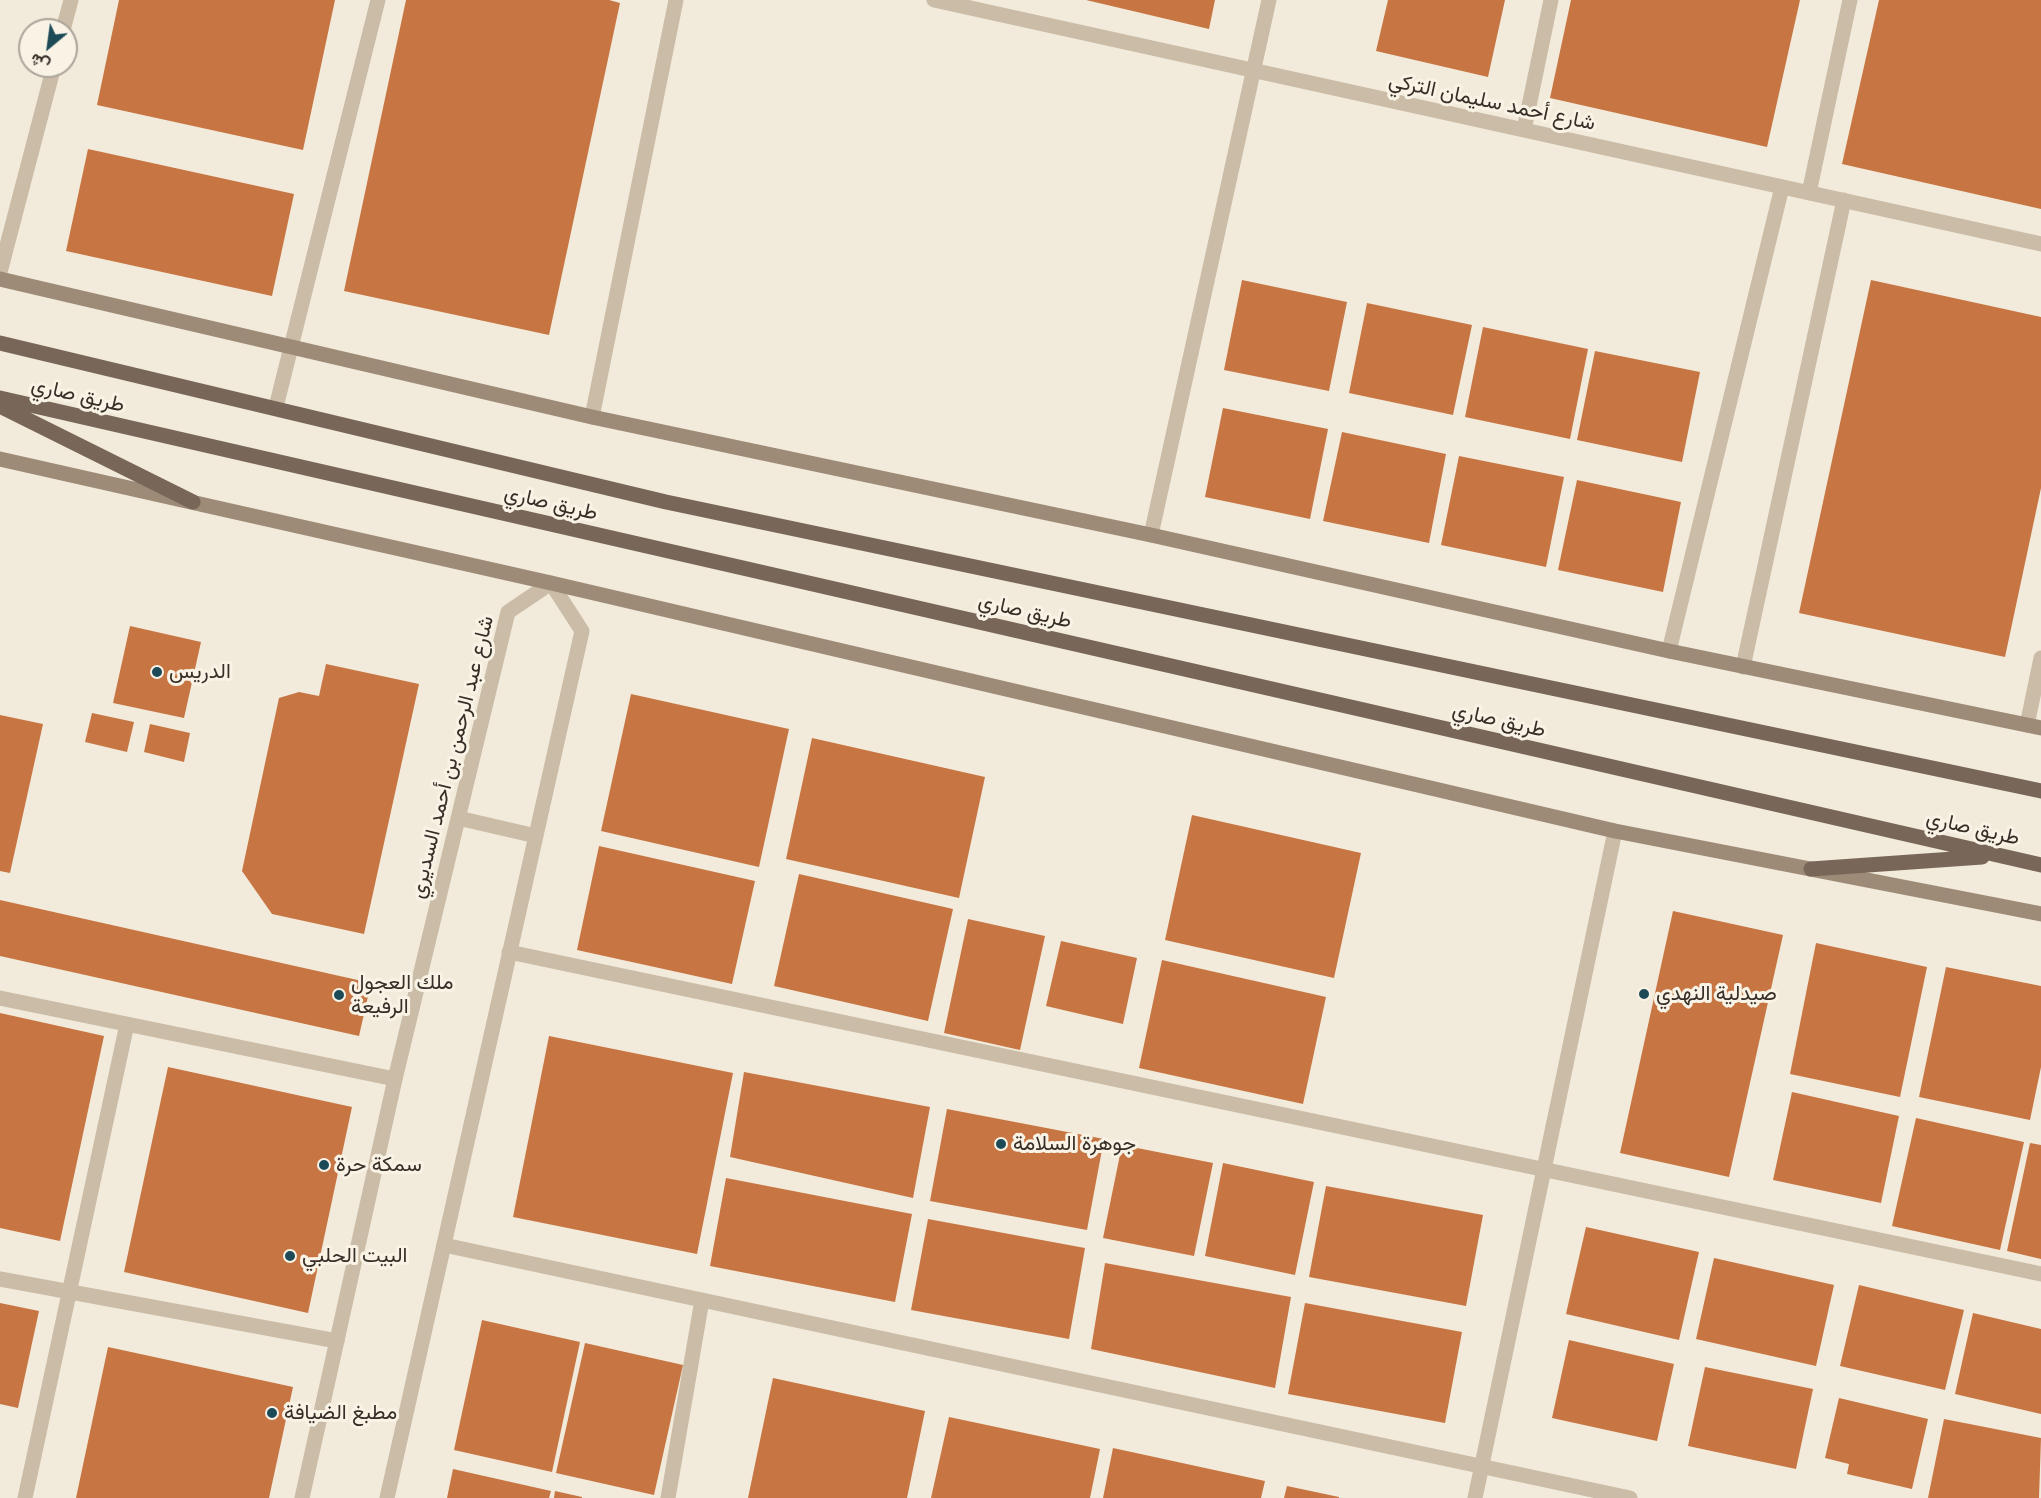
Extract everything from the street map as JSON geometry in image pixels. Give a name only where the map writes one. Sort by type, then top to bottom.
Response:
[{"type":"main road","points":[[0,279],[592,417],[1151,535],[1743,667],[2034,726]]},
{"type":"main road","name":"طريق صاري","points":[[0,343],[666,502],[2041,791]]},
{"type":"main road","name":"طريق صاري","points":[[0,399],[2041,865]]},
{"type":"main road","points":[[0,405],[194,502]]},
{"type":"main road","points":[[0,459],[551,583],[1615,831],[2041,914]]},
{"type":"main road","points":[[1811,869],[2000,856]]},
{"type":"street","points":[[66,18],[71,0]]},
{"type":"street","points":[[276,408],[378,0]]},
{"type":"street","points":[[592,417],[676,0]]},
{"type":"street","name":"شارع أحمد سليمان التركي","points":[[934,0],[2041,244]]},
{"type":"street","points":[[1151,535],[1269,0]]},
{"type":"street","points":[[1524,130],[1551,0]]},
{"type":"street","points":[[1809,193],[1850,0]]},
{"type":"street","points":[[0,272],[51,78]]},
{"type":"street","points":[[1669,651],[1782,187]]},
{"type":"street","points":[[1743,667],[1844,200]]},
{"type":"street","points":[[387,1498],[582,631],[551,583]]},
{"type":"street","name":"شارع عبد الرحمن بن أحمد السديري","points":[[302,1498],[394,1079],[508,612],[551,583]]},
{"type":"street","points":[[2034,726],[2041,658]]},
{"type":"street","points":[[458,818],[536,836]]},
{"type":"street","points":[[1475,1498],[1615,831]]},
{"type":"street","points":[[509,952],[2041,1274]]},
{"type":"street","points":[[0,998],[394,1079]]},
{"type":"street","points":[[25,1498],[127,1024]]},
{"type":"street","points":[[444,1245],[1630,1498]]},
{"type":"street","points":[[0,1279],[337,1341]]},
{"type":"street","points":[[668,1498],[702,1300]]},
{"type":"building","points":[[119,0],[335,0],[303,150],[97,105]]},
{"type":"building","points":[[406,0],[609,0],[620,3],[549,335],[344,291]]},
{"type":"building","points":[[1086,0],[1215,0],[1209,29]]},
{"type":"building","points":[[1388,0],[1505,0],[1488,77],[1376,51]]},
{"type":"building","points":[[1571,0],[1800,0],[1767,147],[1550,98]]},
{"type":"building","points":[[1879,0],[2041,0],[2041,209],[1842,164]]},
{"type":"building","points":[[88,149],[294,194],[272,296],[66,251]]},
{"type":"building","points":[[1242,280],[1347,302],[1329,391],[1224,370]]},
{"type":"building","points":[[1871,280],[2041,317],[2041,488],[2005,657],[1799,613]]},
{"type":"building","points":[[1367,303],[1472,325],[1453,415],[1349,393]]},
{"type":"building","points":[[1483,327],[1588,349],[1570,439],[1465,417]]},
{"type":"building","points":[[1595,351],[1700,372],[1682,462],[1577,440]]},
{"type":"building","points":[[1223,408],[1328,429],[1310,519],[1205,497]]},
{"type":"building","points":[[1342,432],[1446,454],[1429,543],[1323,521]]},
{"type":"building","points":[[1459,456],[1564,477],[1546,567],[1441,545]]},
{"type":"building","points":[[1577,480],[1681,502],[1663,592],[1558,570]]},
{"type":"building","name":"الدريس","points":[[130,626],[201,642],[184,718],[113,703]]},
{"type":"building","points":[[326,664],[419,684],[364,934],[272,914],[242,871],[279,698],[299,692],[319,696]]},
{"type":"building","points":[[631,694],[789,729],[759,867],[601,831]]},
{"type":"building","points":[[92,713],[134,722],[127,752],[85,742]]},
{"type":"building","points":[[0,715],[43,724],[10,873],[0,871]]},
{"type":"building","points":[[150,724],[190,733],[184,762],[144,752]]},
{"type":"building","points":[[812,738],[985,777],[959,898],[786,859]]},
{"type":"building","points":[[1192,815],[1361,853],[1334,978],[1165,940]]},
{"type":"building","points":[[599,846],[755,881],[732,984],[577,950]]},
{"type":"building","points":[[799,874],[953,909],[928,1021],[774,986]]},
{"type":"building","points":[[0,900],[371,983],[359,1036],[0,956]]},
{"type":"building","points":[[1673,911],[1783,935],[1729,1177],[1620,1153]]},
{"type":"building","points":[[968,919],[1045,936],[1020,1050],[944,1033]]},
{"type":"building","points":[[1061,941],[1137,958],[1123,1024],[1046,1006]]},
{"type":"building","points":[[1816,943],[1927,967],[1900,1097],[1790,1074]]},
{"type":"building","points":[[1162,960],[1326,997],[1303,1104],[1139,1068]]},
{"type":"building","points":[[1946,967],[2041,986],[2041,1067],[2030,1120],[1919,1097]]},
{"type":"building","points":[[0,1013],[104,1036],[60,1241],[0,1228]]},
{"type":"building","points":[[549,1036],[733,1073],[697,1254],[513,1217]]},
{"type":"building","points":[[168,1067],[352,1107],[308,1313],[124,1272]]},
{"type":"building","points":[[744,1072],[930,1107],[913,1198],[730,1157]]},
{"type":"building","points":[[1792,1092],[1899,1116],[1881,1203],[1773,1180]]},
{"type":"building","points":[[947,1109],[1104,1139],[1087,1230],[930,1201]]},
{"type":"building","points":[[1916,1118],[2024,1142],[2000,1250],[1892,1226]]},
{"type":"building","points":[[2030,1143],[2041,1145],[2041,1259],[2007,1251]]},
{"type":"building","points":[[1122,1145],[1213,1163],[1194,1256],[1103,1238]]},
{"type":"building","points":[[1223,1163],[1314,1182],[1295,1275],[1205,1256]]},
{"type":"building","points":[[726,1178],[912,1214],[895,1302],[710,1266]]},
{"type":"building","points":[[1326,1186],[1483,1215],[1466,1306],[1309,1277]]},
{"type":"building","points":[[928,1219],[1085,1248],[1069,1339],[911,1310]]},
{"type":"building","points":[[1586,1227],[1699,1252],[1679,1340],[1566,1314]]},
{"type":"building","points":[[1714,1258],[1834,1285],[1816,1366],[1696,1339]]},
{"type":"building","points":[[1105,1263],[1291,1297],[1275,1388],[1091,1349]]},
{"type":"building","points":[[1859,1285],[1964,1310],[1945,1390],[1840,1366]]},
{"type":"building","points":[[0,1303],[39,1311],[18,1408],[0,1404]]},
{"type":"building","points":[[1305,1303],[1462,1332],[1445,1423],[1288,1394]]},
{"type":"building","points":[[1973,1313],[2041,1329],[2041,1414],[1955,1394]]},
{"type":"building","points":[[482,1320],[580,1342],[552,1472],[454,1450]]},
{"type":"building","points":[[1569,1340],[1674,1364],[1657,1441],[1552,1418]]},
{"type":"building","points":[[585,1343],[683,1365],[654,1495],[556,1473]]},
{"type":"building","points":[[108,1347],[293,1387],[269,1498],[76,1498]]},
{"type":"building","points":[[1705,1367],[1813,1389],[1796,1469],[1688,1446]]},
{"type":"building","points":[[773,1378],[925,1411],[907,1498],[748,1498]]},
{"type":"building","points":[[1839,1398],[1928,1419],[1912,1489],[1847,1474],[1849,1464],[1825,1458]]},
{"type":"building","points":[[949,1417],[1100,1449],[1090,1498],[931,1498]]},
{"type":"building","points":[[1944,1419],[2041,1438],[2039,1498],[1928,1498]]},
{"type":"building","points":[[1113,1448],[1265,1481],[1261,1498],[1103,1498]]},
{"type":"building","points":[[453,1469],[551,1491],[549,1498],[447,1498]]},
{"type":"building","points":[[1287,1486],[1339,1497],[1339,1498],[1284,1498]]},
{"type":"building","points":[[555,1491],[582,1497],[582,1498],[554,1498]]},
{"type":"place","name":"الدريس","points":[[157,672]]},
{"type":"place","name":"صيدلية النهدي","points":[[1644,994]]},
{"type":"place","name":"ملك العجول الرفيعة","points":[[339,995]]},
{"type":"place","name":"جوهرة السلامة","points":[[1001,1144]]},
{"type":"place","name":"سمكة حرة","points":[[324,1165]]},
{"type":"place","name":"البيت الحلبي","points":[[290,1256]]},
{"type":"place","name":"مطبغ الضيافة","points":[[272,1413]]}]
